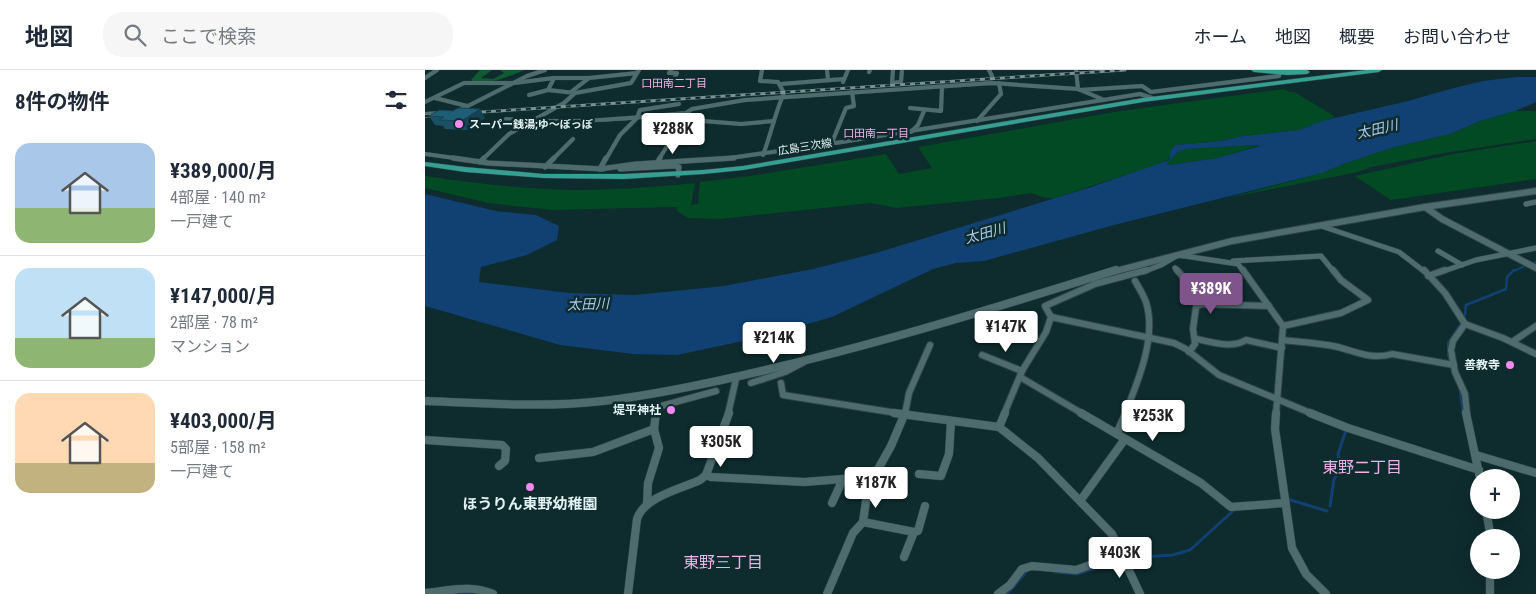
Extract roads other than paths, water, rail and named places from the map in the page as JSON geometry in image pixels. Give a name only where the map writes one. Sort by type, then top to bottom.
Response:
[{"type":"main road","name":"広島三次線","points":[[1254,70],[1280,73],[1322,71],[1333,74],[1353,70]]},
{"type":"main road","name":"広島三次線","points":[[425,164],[492,173],[609,178],[743,168],[1150,97],[1379,70]]},
{"type":"main road","name":"広島三次線","points":[[425,160],[497,169],[553,173],[679,173]]},
{"type":"street","points":[[425,78],[437,70]]},
{"type":"street","points":[[453,113],[545,70]]},
{"type":"street","points":[[671,70],[669,73],[677,73],[675,77]]},
{"type":"street","points":[[762,70],[760,81],[778,82],[781,84],[844,80],[848,70]]},
{"type":"street","points":[[827,70],[828,80]]},
{"type":"street","points":[[893,70],[892,83],[901,82],[902,70]]},
{"type":"street","points":[[989,70],[992,76]]},
{"type":"street","points":[[1076,70],[1079,89]]},
{"type":"street","points":[[1287,70],[1304,70]]},
{"type":"street","points":[[425,102],[463,83],[514,83],[554,78],[589,78],[638,72]]},
{"type":"street","points":[[529,95],[548,90],[573,92],[628,84],[631,83],[638,72]]},
{"type":"street","points":[[506,119],[559,123],[637,118],[686,113],[691,109],[745,100],[999,83],[1079,89],[1142,86],[1151,92],[1279,76],[1280,73]]},
{"type":"street","points":[[548,90],[554,78]]},
{"type":"street","points":[[479,162],[509,134],[564,103],[589,78]]},
{"type":"street","points":[[977,121],[1001,94],[999,83]]},
{"type":"street","points":[[763,155],[783,98],[784,90],[781,84]]},
{"type":"street","points":[[910,108],[941,112],[942,87]]},
{"type":"street","points":[[1079,89],[1103,99]]},
{"type":"street","points":[[831,145],[846,108],[854,106],[852,92]]},
{"type":"street","points":[[600,169],[657,163],[701,162],[763,155],[1103,99],[1140,94],[1150,97]]},
{"type":"street","points":[[435,98],[467,106]]},
{"type":"street","points":[[600,169],[620,135],[637,118],[641,110],[679,104]]},
{"type":"street","points":[[911,132],[918,125],[924,111]]},
{"type":"street","points":[[425,116],[444,113]]},
{"type":"street","points":[[425,116],[435,118]]},
{"type":"street","points":[[703,121],[741,124],[774,121]]},
{"type":"street","points":[[657,163],[673,137]]},
{"type":"street","points":[[545,167],[573,139]]},
{"type":"street","points":[[425,154],[479,162],[545,167],[643,169],[675,166],[679,168],[679,173]]},
{"type":"street","points":[[425,401],[520,405],[602,401],[736,378],[926,329],[1124,268],[1232,241],[1536,191]]},
{"type":"street","points":[[1526,204],[1536,202]]},
{"type":"street","points":[[1425,208],[1442,219],[1536,268]]},
{"type":"street","points":[[1321,226],[1399,252],[1414,261],[1428,276],[1458,309],[1465,324],[1512,342],[1536,354]]},
{"type":"street","points":[[1428,276],[1462,265],[1536,248]]},
{"type":"street","points":[[1438,251],[1462,265]]},
{"type":"street","points":[[999,427],[1021,374],[1046,332],[1051,318],[1045,306],[1079,290],[1172,260],[1178,255],[1239,264],[1283,326],[1275,429],[1292,548],[1306,574],[1326,594]]},
{"type":"street","points":[[1232,262],[1321,256],[1341,280],[1368,300],[1341,313],[1283,326]]},
{"type":"street","points":[[1175,268],[1194,290],[1201,304]]},
{"type":"street","points":[[1117,434],[1141,375],[1149,319],[1145,302],[1135,281]]},
{"type":"street","points":[[1189,352],[1193,349],[1197,339],[1193,328],[1196,306],[1201,304],[1269,306]]},
{"type":"street","points":[[1051,318],[1175,343],[1219,375],[1348,428],[1470,471]]},
{"type":"street","points":[[1465,324],[1453,342],[1451,350],[1454,365],[1465,394],[1467,420],[1478,469]]},
{"type":"street","points":[[1512,342],[1536,326]]},
{"type":"street","points":[[1197,339],[1230,345],[1239,344],[1246,340],[1337,347],[1364,355],[1381,357],[1392,354],[1454,365]]},
{"type":"street","points":[[827,594],[853,532],[863,522],[868,487],[891,446],[905,415],[909,393],[930,345]]},
{"type":"street","points":[[982,355],[1021,374],[1125,439],[1201,483],[1231,507],[1285,503]]},
{"type":"street","points":[[751,383],[785,372],[804,362]]},
{"type":"street","points":[[628,594],[637,518],[640,510],[647,503],[700,480],[705,475],[730,409],[736,378]]},
{"type":"street","points":[[781,383],[783,395],[951,422],[999,427],[1038,458],[1112,534],[1140,594]]},
{"type":"street","points":[[647,503],[648,483],[659,448],[653,429],[656,411],[661,406],[716,391]]},
{"type":"street","points":[[684,397],[697,396]]},
{"type":"street","points":[[919,474],[941,476],[949,454],[951,422]]},
{"type":"street","points":[[539,458],[593,452],[653,429]]},
{"type":"street","points":[[1080,501],[1125,439]]},
{"type":"street","points":[[425,440],[502,445],[506,450],[505,461],[499,466]]},
{"type":"street","points":[[1476,455],[1536,474]]},
{"type":"street","points":[[705,475],[804,482],[843,479],[868,487]]},
{"type":"street","points":[[832,503],[843,479]]},
{"type":"street","points":[[904,557],[914,532],[918,531],[925,506]]},
{"type":"street","points":[[863,522],[914,532]]},
{"type":"street","points":[[998,594],[1010,585],[1022,569],[1027,567],[1076,570],[1122,554]]},
{"type":"street","points":[[1490,579],[1490,594]]},
{"type":"street","points":[[425,593],[462,586],[484,590],[493,594]]},
{"type":"water","name":"太田川","points":[[1516,77],[1536,77],[1536,102],[1515,111],[1480,121],[1450,134],[1391,148],[1322,173],[1114,225],[984,261],[956,263],[933,269],[832,317],[762,337],[677,355],[633,354],[560,345],[425,306],[425,194],[496,211],[536,215],[559,226],[557,240],[527,255],[481,267],[479,282],[569,293],[635,295],[724,286],[813,269],[876,253],[1091,187],[1169,160],[1171,150],[1175,145],[1221,141],[1243,136],[1299,130],[1322,121],[1483,81]],"holes":[[[1260,146],[1217,158],[1166,164],[1178,152],[1186,149]]]},
{"type":"waterway","points":[[1512,272],[1525,266]]},
{"type":"waterway","points":[[1465,315],[1466,305],[1506,289],[1507,277],[1512,272]]},
{"type":"waterway","points":[[1448,348],[1448,343],[1460,325]]},
{"type":"waterway","points":[[1448,354],[1450,362]]},
{"type":"waterway","points":[[1460,390],[1463,414]]},
{"type":"waterway","points":[[1330,506],[1334,479],[1342,469],[1338,454],[1346,430]]},
{"type":"waterway","points":[[1287,499],[1327,511]]},
{"type":"waterway","points":[[1127,558],[1173,555],[1190,550],[1233,511]]},
{"type":"waterway","points":[[1055,572],[1077,574],[1119,560]]},
{"type":"waterway","points":[[1007,594],[1027,571]]},
{"type":"waterway","points":[[461,594],[468,594]]},
{"type":"railway","points":[[466,113],[1125,70]]},
{"type":"railway","points":[[425,116],[444,115]]},
{"type":"place","name":"スーパー銭湯;ゆ～ぽっぽ","points":[[459,124]]},
{"type":"place","name":"善教寺","points":[[1510,365]]},
{"type":"place","name":"堤平神社","points":[[671,410]]},
{"type":"place","name":"ほうりん東野幼稚園","points":[[530,487]]},
{"type":"district","name":"口田南二丁目","points":[[674,83]]},
{"type":"district","name":"口田南一丁目","points":[[876,133]]},
{"type":"district","name":"東野二丁目","points":[[1362,467]]},
{"type":"district","name":"東野三丁目","points":[[723,562]]}]
